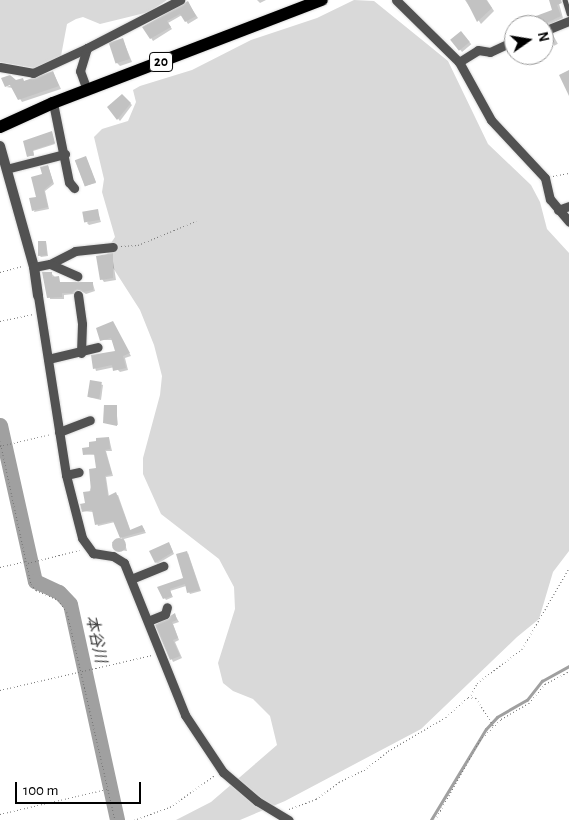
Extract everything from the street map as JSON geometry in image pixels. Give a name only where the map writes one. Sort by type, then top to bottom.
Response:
[{"type":"main road","name":"20","points":[[0,127],[53,103],[322,0]]},
{"type":"street","points":[[0,67],[33,73],[87,48],[180,0]]},
{"type":"street","points":[[396,0],[459,62],[491,120],[545,178],[550,199],[569,222]]},
{"type":"street","points":[[554,27],[569,21]]},
{"type":"street","points":[[459,62],[478,50],[490,52],[504,46]]},
{"type":"street","points":[[87,48],[80,71],[87,90]]},
{"type":"street","points":[[53,103],[65,154],[69,182],[74,188]]},
{"type":"street","points":[[0,146],[34,265],[66,475],[76,522],[87,548],[93,553],[119,559],[131,579],[185,715],[222,771],[257,801],[289,820]]},
{"type":"street","points":[[6,169],[65,154]]},
{"type":"street","points":[[558,210],[569,206]]},
{"type":"street","points":[[34,265],[50,264],[75,251],[113,247]]},
{"type":"street","points":[[50,264],[77,276]]},
{"type":"street","points":[[78,295],[82,324],[81,353]]},
{"type":"street","points":[[48,359],[81,353],[98,347]]},
{"type":"street","points":[[59,432],[90,420]]},
{"type":"street","points":[[66,475],[79,472]]},
{"type":"street","points":[[131,579],[164,566]]},
{"type":"street","points":[[148,621],[165,614],[167,607]]},
{"type":"lane","points":[[565,0],[569,13]]},
{"type":"path","points":[[545,178],[569,173]]},
{"type":"path","points":[[113,247],[138,245],[196,222]]},
{"type":"path","points":[[0,272],[34,265]]},
{"type":"path","points":[[0,321],[40,312]]},
{"type":"path","points":[[1,445],[59,432]]},
{"type":"path","points":[[0,441],[33,587],[58,600],[67,612],[115,820]]},
{"type":"path","points":[[0,567],[33,562],[87,548]]},
{"type":"path","points":[[280,815],[316,799],[339,782],[364,770],[471,696],[477,684],[522,648],[569,568]]},
{"type":"path","points":[[0,690],[160,653]]},
{"type":"path","points":[[435,820],[480,740],[494,726],[530,703],[545,684],[569,671]]},
{"type":"path","points":[[471,696],[476,698],[494,726]]},
{"type":"path","points":[[134,820],[170,807],[222,771]]},
{"type":"path","points":[[0,814],[108,789]]},
{"type":"shaded area","points":[[0,0],[167,0],[149,12],[100,24],[83,17],[76,19],[67,24],[61,56],[34,68],[0,62]]},
{"type":"shaded area","points":[[354,0],[374,1],[448,61],[488,144],[531,185],[540,202],[547,229],[569,253],[569,551],[553,572],[539,619],[517,637],[421,729],[285,801],[240,820],[176,820],[211,802],[277,745],[270,716],[253,699],[233,691],[223,683],[218,663],[235,609],[234,587],[219,559],[161,514],[143,474],[143,458],[160,395],[162,376],[154,345],[140,310],[108,260],[107,249],[115,237],[102,192],[104,179],[94,137],[102,129],[128,121],[136,102],[133,90],[140,86],[192,70],[251,40],[317,18]]},
{"type":"building","points":[[466,0],[486,0],[492,8],[477,22]]},
{"type":"building","points":[[549,0],[561,0],[562,3],[557,5],[561,16],[554,19],[554,15],[539,15],[552,10]]},
{"type":"building","points":[[188,1],[196,16],[185,22],[180,14],[167,21],[171,27],[150,39],[142,27]]},
{"type":"building","points":[[461,31],[470,42],[459,51],[450,40]]},
{"type":"building","points":[[123,38],[130,59],[116,64],[109,43]]},
{"type":"building","points":[[569,70],[569,96],[559,75]]},
{"type":"building","points":[[53,71],[59,86],[18,100],[10,85],[5,87],[1,78],[10,75],[16,80],[23,78],[24,81]]},
{"type":"building","points":[[122,94],[131,103],[117,120],[107,107]]},
{"type":"building","points":[[52,131],[55,143],[33,150],[34,155],[27,157],[23,141]]},
{"type":"building","points":[[86,156],[96,182],[85,186],[75,160]]},
{"type":"building","points":[[48,165],[53,182],[44,190],[48,207],[32,211],[29,198],[36,197],[31,177],[42,174],[40,167]]},
{"type":"building","points":[[98,209],[100,220],[84,223],[82,212]]},
{"type":"building","points":[[38,241],[46,241],[47,255],[38,256]]},
{"type":"building","points":[[113,253],[113,278],[100,280],[96,256]]},
{"type":"building","points":[[42,272],[52,272],[52,277],[59,276],[60,282],[93,282],[93,290],[83,292],[77,289],[72,293],[62,293],[62,297],[47,298]]},
{"type":"building","points":[[113,321],[130,353],[123,356],[126,368],[113,371],[112,365],[93,369],[91,355],[115,351],[111,338],[100,341],[96,328]]},
{"type":"building","points":[[90,380],[102,382],[99,399],[87,397]]},
{"type":"building","points":[[104,405],[117,405],[117,426],[103,423]]},
{"type":"building","points":[[109,437],[110,449],[105,450],[112,474],[105,476],[108,496],[116,492],[130,530],[142,525],[145,531],[120,538],[113,521],[95,525],[92,510],[82,512],[80,504],[85,503],[83,492],[91,491],[89,469],[96,468],[94,454],[83,455],[82,448],[89,447],[89,442],[96,441],[96,438]]},
{"type":"building","points":[[116,538],[122,538],[126,545],[122,552],[116,552],[112,548],[112,542]]},
{"type":"building","points":[[169,542],[173,552],[155,563],[149,551]]},
{"type":"building","points":[[187,551],[200,590],[187,593],[185,584],[170,589],[172,596],[163,599],[157,587],[183,578],[176,554]]},
{"type":"building","points":[[175,613],[177,620],[172,622],[178,638],[173,640],[180,656],[170,660],[155,625]]},
{"type":"waterway","name":"本谷川","points":[[0,425],[35,581],[59,592],[70,604],[117,820]]},
{"type":"waterway","points":[[431,820],[486,729],[497,717],[527,700],[542,681],[569,666]]}]
